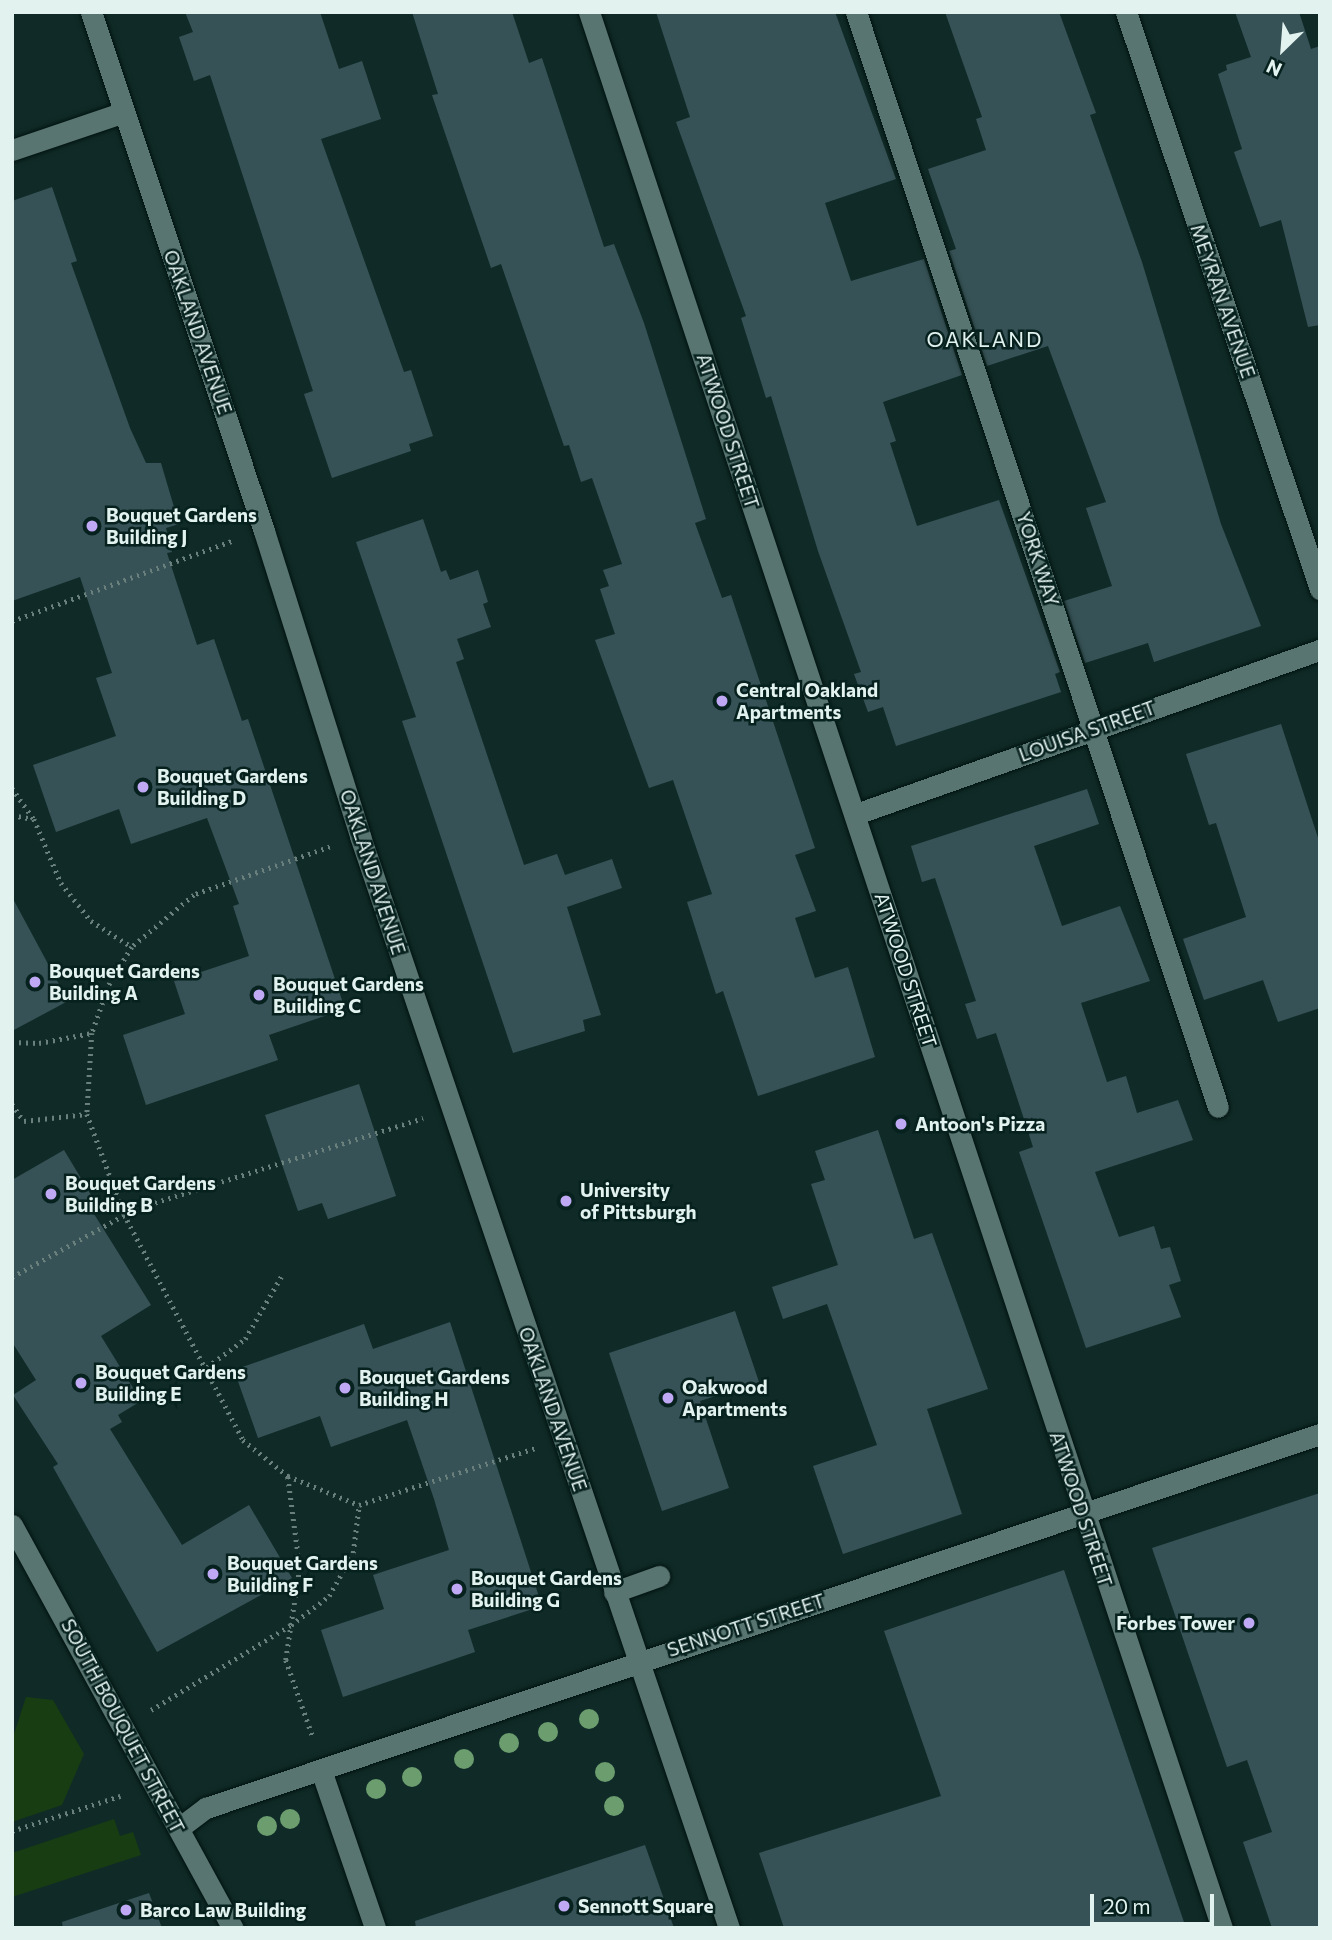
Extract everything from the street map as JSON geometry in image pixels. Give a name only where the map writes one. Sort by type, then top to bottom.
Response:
[{"type":"street","name":"OAKLAND AVENUE","points":[[91,12],[264,531],[360,836],[729,1928]]},
{"type":"street","name":"ATWOOD STREET","points":[[589,12],[856,814],[1082,1513],[1222,1928]]},
{"type":"street","name":"YORK WAY","points":[[856,12],[1218,1107]]},
{"type":"street","name":"MEYRAN AVENUE","points":[[1126,12],[1320,589]]},
{"type":"street","points":[[12,150],[124,112]]},
{"type":"street","name":"LOUISA STREET","points":[[856,814],[1320,650]]},
{"type":"street","name":"SENNOTT STREET","points":[[179,1828],[206,1808],[637,1661],[1320,1434]]},
{"type":"street","name":"SOUTH BOUQUET STREET","points":[[12,1525],[233,1928]]},
{"type":"street","points":[[614,1592],[659,1576]]},
{"type":"street","points":[[321,1770],[375,1928]]},
{"type":"path","points":[[12,621],[264,531]]},
{"type":"path","points":[[12,788],[34,819],[61,883],[91,921],[132,947]]},
{"type":"path","points":[[12,815],[34,819]]},
{"type":"path","points":[[360,836],[194,895],[132,947],[110,983],[92,1033],[87,1114],[124,1214],[207,1367],[243,1440],[288,1476],[359,1505],[563,1439]]},
{"type":"path","points":[[12,1042],[39,1043],[92,1033]]},
{"type":"path","points":[[12,1104],[24,1121],[87,1114]]},
{"type":"path","points":[[12,1276],[124,1214],[423,1118]]},
{"type":"path","points":[[207,1367],[245,1339],[281,1277]]},
{"type":"path","points":[[288,1476],[300,1568],[286,1661],[313,1737]]},
{"type":"path","points":[[152,1710],[291,1625],[329,1596],[353,1553],[359,1505]]},
{"type":"path","points":[[12,1830],[120,1796]]},
{"type":"green space","points":[[26,1697],[53,1700],[84,1754],[62,1805],[12,1822],[12,1740]]},
{"type":"green space","points":[[114,1819],[120,1836],[133,1832],[141,1855],[12,1897],[12,1853]]},
{"type":"building","points":[[185,12],[320,12],[339,69],[362,61],[381,119],[321,139],[404,372],[411,370],[433,436],[409,444],[411,451],[332,478],[304,394],[313,391],[210,75],[194,81],[179,37],[193,32]]},
{"type":"building","points":[[412,12],[512,12],[529,63],[542,58],[604,247],[614,244],[644,323],[706,519],[695,523],[722,598],[731,595],[815,848],[795,855],[816,911],[795,918],[815,978],[848,967],[875,1057],[758,1096],[723,991],[716,994],[687,902],[712,894],[673,780],[649,788],[595,640],[615,634],[600,589],[609,586],[603,570],[622,564],[592,478],[581,482],[569,445],[564,446],[501,264],[491,268],[432,95],[438,94]]},
{"type":"building","points":[[656,12],[835,12],[896,179],[825,203],[851,281],[924,259],[962,375],[883,402],[896,441],[890,443],[917,526],[999,500],[1060,672],[1055,674],[1061,692],[896,746],[883,707],[868,712],[854,674],[861,672],[818,551],[771,396],[766,398],[741,318],[746,316],[676,122],[690,117]]},
{"type":"building","points":[[945,12],[1059,12],[1096,113],[1090,115],[1142,262],[1221,524],[1261,626],[1154,662],[1148,643],[1085,663],[1064,601],[1112,586],[1086,508],[1106,502],[1048,346],[987,366],[949,251],[956,249],[928,169],[986,150],[976,119],[982,117]]},
{"type":"building","points":[[1235,12],[1299,12],[1311,49],[1320,46],[1320,325],[1308,327],[1281,220],[1260,227],[1234,152],[1242,149],[1218,74],[1227,70],[1226,65],[1251,57]]},
{"type":"building","points":[[52,187],[77,261],[71,263],[130,428],[146,463],[161,463],[179,524],[166,528],[172,552],[167,553],[197,645],[214,639],[242,721],[248,719],[345,1009],[269,1035],[278,1060],[146,1105],[123,1035],[185,1014],[174,981],[249,956],[233,906],[239,904],[207,818],[131,844],[119,809],[56,832],[33,765],[116,736],[96,678],[112,673],[80,577],[12,601],[12,201]]},
{"type":"building","points":[[423,519],[441,572],[446,570],[450,580],[478,570],[488,602],[483,604],[491,627],[457,639],[464,659],[456,662],[524,865],[557,854],[565,875],[612,859],[622,888],[567,907],[601,1015],[583,1020],[585,1031],[513,1053],[402,721],[416,717],[356,542]]},
{"type":"building","points":[[1281,724],[1320,844],[1320,1008],[1278,1022],[1263,980],[1204,1000],[1183,939],[1246,917],[1216,823],[1209,825],[1186,754]]},
{"type":"building","points":[[1087,789],[1099,824],[1034,846],[1062,926],[1120,906],[1150,981],[1081,1003],[1107,1082],[1126,1076],[1137,1113],[1178,1100],[1193,1140],[1095,1172],[1119,1237],[1154,1226],[1161,1249],[1170,1247],[1181,1281],[1169,1285],[1181,1317],[1086,1348],[1019,1152],[1033,1147],[996,1033],[977,1039],[965,1004],[976,1001],[935,878],[922,882],[911,846]]},
{"type":"building","name":"Bouquet Gardens Building A","points":[[12,897],[68,1001],[12,1031]]},
{"type":"building","points":[[359,1084],[396,1196],[328,1219],[322,1203],[298,1211],[265,1115]]},
{"type":"building","points":[[878,1130],[914,1239],[932,1233],[988,1389],[927,1409],[962,1514],[843,1554],[813,1466],[877,1445],[827,1304],[783,1319],[772,1287],[838,1265],[811,1184],[825,1180],[815,1151]]},
{"type":"building","points":[[64,1150],[100,1210],[94,1214],[151,1305],[101,1336],[141,1401],[118,1415],[122,1422],[110,1429],[182,1545],[249,1505],[292,1578],[157,1652],[53,1467],[58,1464],[13,1395],[36,1380],[12,1342],[12,1180]]},
{"type":"building","name":"Oakwood Apartments","points":[[735,1311],[759,1382],[700,1401],[729,1488],[662,1511],[609,1353]]},
{"type":"building","points":[[450,1322],[542,1606],[468,1630],[475,1652],[343,1697],[321,1630],[384,1609],[373,1575],[449,1550],[434,1499],[407,1420],[331,1447],[320,1416],[258,1438],[234,1370],[364,1324],[373,1349]]},
{"type":"building","name":"Forbes Tower","points":[[1320,1493],[1320,1928],[1272,1928],[1243,1842],[1272,1832],[1247,1760],[1227,1767],[1152,1548]]},
{"type":"building","points":[[1064,1570],[1186,1928],[784,1928],[759,1853],[941,1796],[884,1631]]},
{"type":"building","name":"Sennott Square","points":[[645,1845],[674,1928],[416,1928],[415,1921]]},
{"type":"building","name":"Barco Law Building","points":[[149,1893],[162,1928],[63,1928],[62,1922]]},
{"type":"place","name":"Bouquet Gardens Building J","points":[[92,526]]},
{"type":"place","name":"Central Oakland Apartments","points":[[722,701]]},
{"type":"place","name":"Bouquet Gardens Building D","points":[[143,787]]},
{"type":"place","name":"Bouquet Gardens Building A","points":[[35,982]]},
{"type":"place","name":"Bouquet Gardens Building C","points":[[259,995]]},
{"type":"place","name":"Antoon's Pizza","points":[[901,1124]]},
{"type":"place","name":"Bouquet Gardens Building B","points":[[51,1194]]},
{"type":"place","name":"University of Pittsburgh","points":[[566,1201]]},
{"type":"place","name":"Bouquet Gardens Building E","points":[[81,1383]]},
{"type":"place","name":"Bouquet Gardens Building H","points":[[345,1388]]},
{"type":"place","name":"Oakwood Apartments","points":[[668,1398]]},
{"type":"place","name":"Bouquet Gardens Building F","points":[[213,1574]]},
{"type":"place","name":"Bouquet Gardens Building G","points":[[457,1589]]},
{"type":"place","name":"Forbes Tower","points":[[1249,1623]]},
{"type":"place","name":"Sennott Square","points":[[564,1906]]},
{"type":"place","name":"Barco Law Building","points":[[126,1910]]},
{"type":"district","name":"OAKLAND","points":[[985,339]]}]
